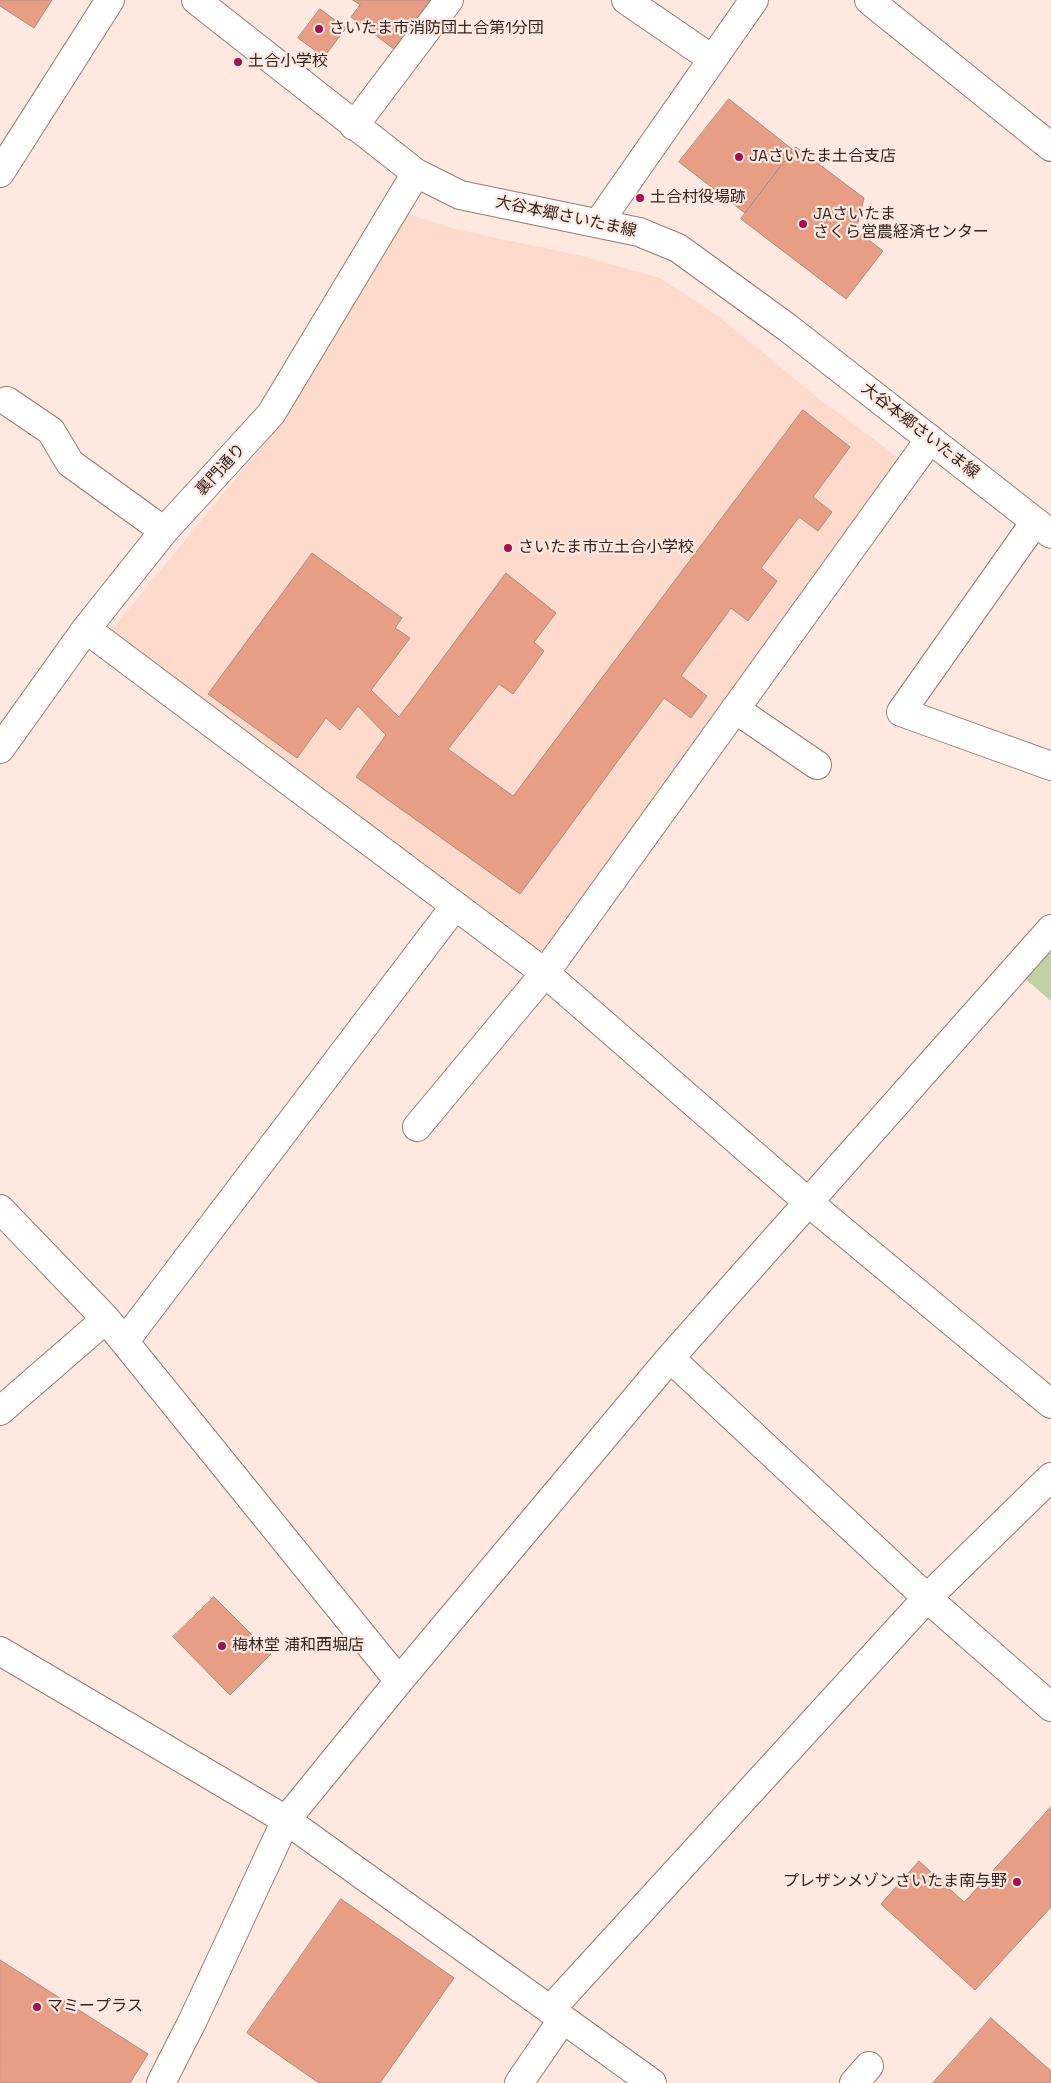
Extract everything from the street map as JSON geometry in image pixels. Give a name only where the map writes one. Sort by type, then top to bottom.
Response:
[{"type":"street","points":[[0,173],[110,0]]},
{"type":"street","name":"大谷本郷さいたま線","points":[[196,0],[416,173],[460,195],[599,222],[639,232],[678,248],[788,328],[1043,528]]},
{"type":"street","points":[[354,126],[449,0]]},
{"type":"street","points":[[626,0],[712,59]]},
{"type":"street","points":[[599,222],[754,0]]},
{"type":"street","points":[[868,0],[1051,147]]},
{"type":"street","name":"裏門通り","points":[[0,749],[86,629],[164,531],[271,414],[416,173]]},
{"type":"street","points":[[7,401],[51,431],[70,463],[164,531]]},
{"type":"street","points":[[417,1127],[545,973],[930,438]]},
{"type":"street","points":[[1043,528],[900,712],[1051,766]]},
{"type":"street","points":[[86,629],[545,973],[808,1202],[1051,1404]]},
{"type":"street","points":[[735,709],[817,765]]},
{"type":"street","points":[[125,1341],[455,906]]},
{"type":"street","points":[[161,2083],[193,2020],[286,1820],[398,1680],[670,1358],[1051,929]]},
{"type":"street","points":[[0,1209],[125,1341],[398,1680]]},
{"type":"street","points":[[0,1411],[106,1319]]},
{"type":"street","points":[[670,1358],[927,1598],[1051,1707]]},
{"type":"street","points":[[519,2083],[557,2014],[927,1598],[1051,1478]]},
{"type":"street","points":[[0,1650],[286,1820],[652,2083]]},
{"type":"shaded area","name":"さいたま市立土合小学校","points":[[406,213],[455,229],[582,256],[660,278],[718,316],[822,401],[902,460],[543,960],[106,637],[280,424]]},
{"type":"green space","points":[[1051,942],[1051,1001],[1022,976]]},
{"type":"building","points":[[0,0],[52,0],[34,28],[0,6]]},
{"type":"building","points":[[353,0],[431,0],[394,49],[351,17],[360,5]]},
{"type":"building","points":[[320,9],[346,28],[324,57],[298,38]]},
{"type":"building","points":[[729,99],[793,150],[745,213],[679,162]]},
{"type":"building","name":"JAさいたま さくら営農経済センター","points":[[796,147],[864,198],[856,230],[883,251],[846,299],[741,219]]},
{"type":"building","points":[[803,410],[850,447],[813,497],[832,512],[818,531],[799,517],[761,568],[777,581],[748,621],[731,608],[681,676],[707,696],[691,718],[664,698],[520,894],[356,777],[386,735],[358,706],[340,730],[326,718],[297,758],[208,694],[312,553],[402,618],[395,628],[410,638],[371,690],[399,717],[506,573],[556,613],[534,642],[544,651],[513,694],[499,684],[448,749],[513,796]]},
{"type":"building","name":"梅林堂 浦和西堀店","points":[[214,1597],[271,1654],[230,1695],[173,1637]]},
{"type":"building","name":"プレザンメゾンさいたま南与野","points":[[1051,1807],[1051,1907],[975,1990],[881,1904],[919,1861],[964,1902]]},
{"type":"building","points":[[341,1899],[454,1978],[380,2083],[319,2083],[247,2033]]},
{"type":"building","name":"マミープラス","points":[[0,1960],[148,2054],[130,2083],[0,2083]]},
{"type":"building","points":[[991,2018],[1051,2071],[1051,2083],[933,2083]]},
{"type":"place","name":"さいたま市消防団土合第1分団","points":[[319,29]]},
{"type":"place","name":"土合小学校","points":[[238,62]]},
{"type":"place","name":"JAさいたま土合支店","points":[[739,157]]},
{"type":"place","name":"土合村役場跡","points":[[640,198]]},
{"type":"place","name":"JAさいたま さくら営農経済センター","points":[[803,224]]},
{"type":"place","name":"さいたま市立土合小学校","points":[[508,548]]},
{"type":"place","name":"梅林堂 浦和西堀店","points":[[222,1646]]},
{"type":"place","name":"プレザンメゾンさいたま南与野","points":[[1017,1882]]},
{"type":"place","name":"マミープラス","points":[[37,2007]]}]
